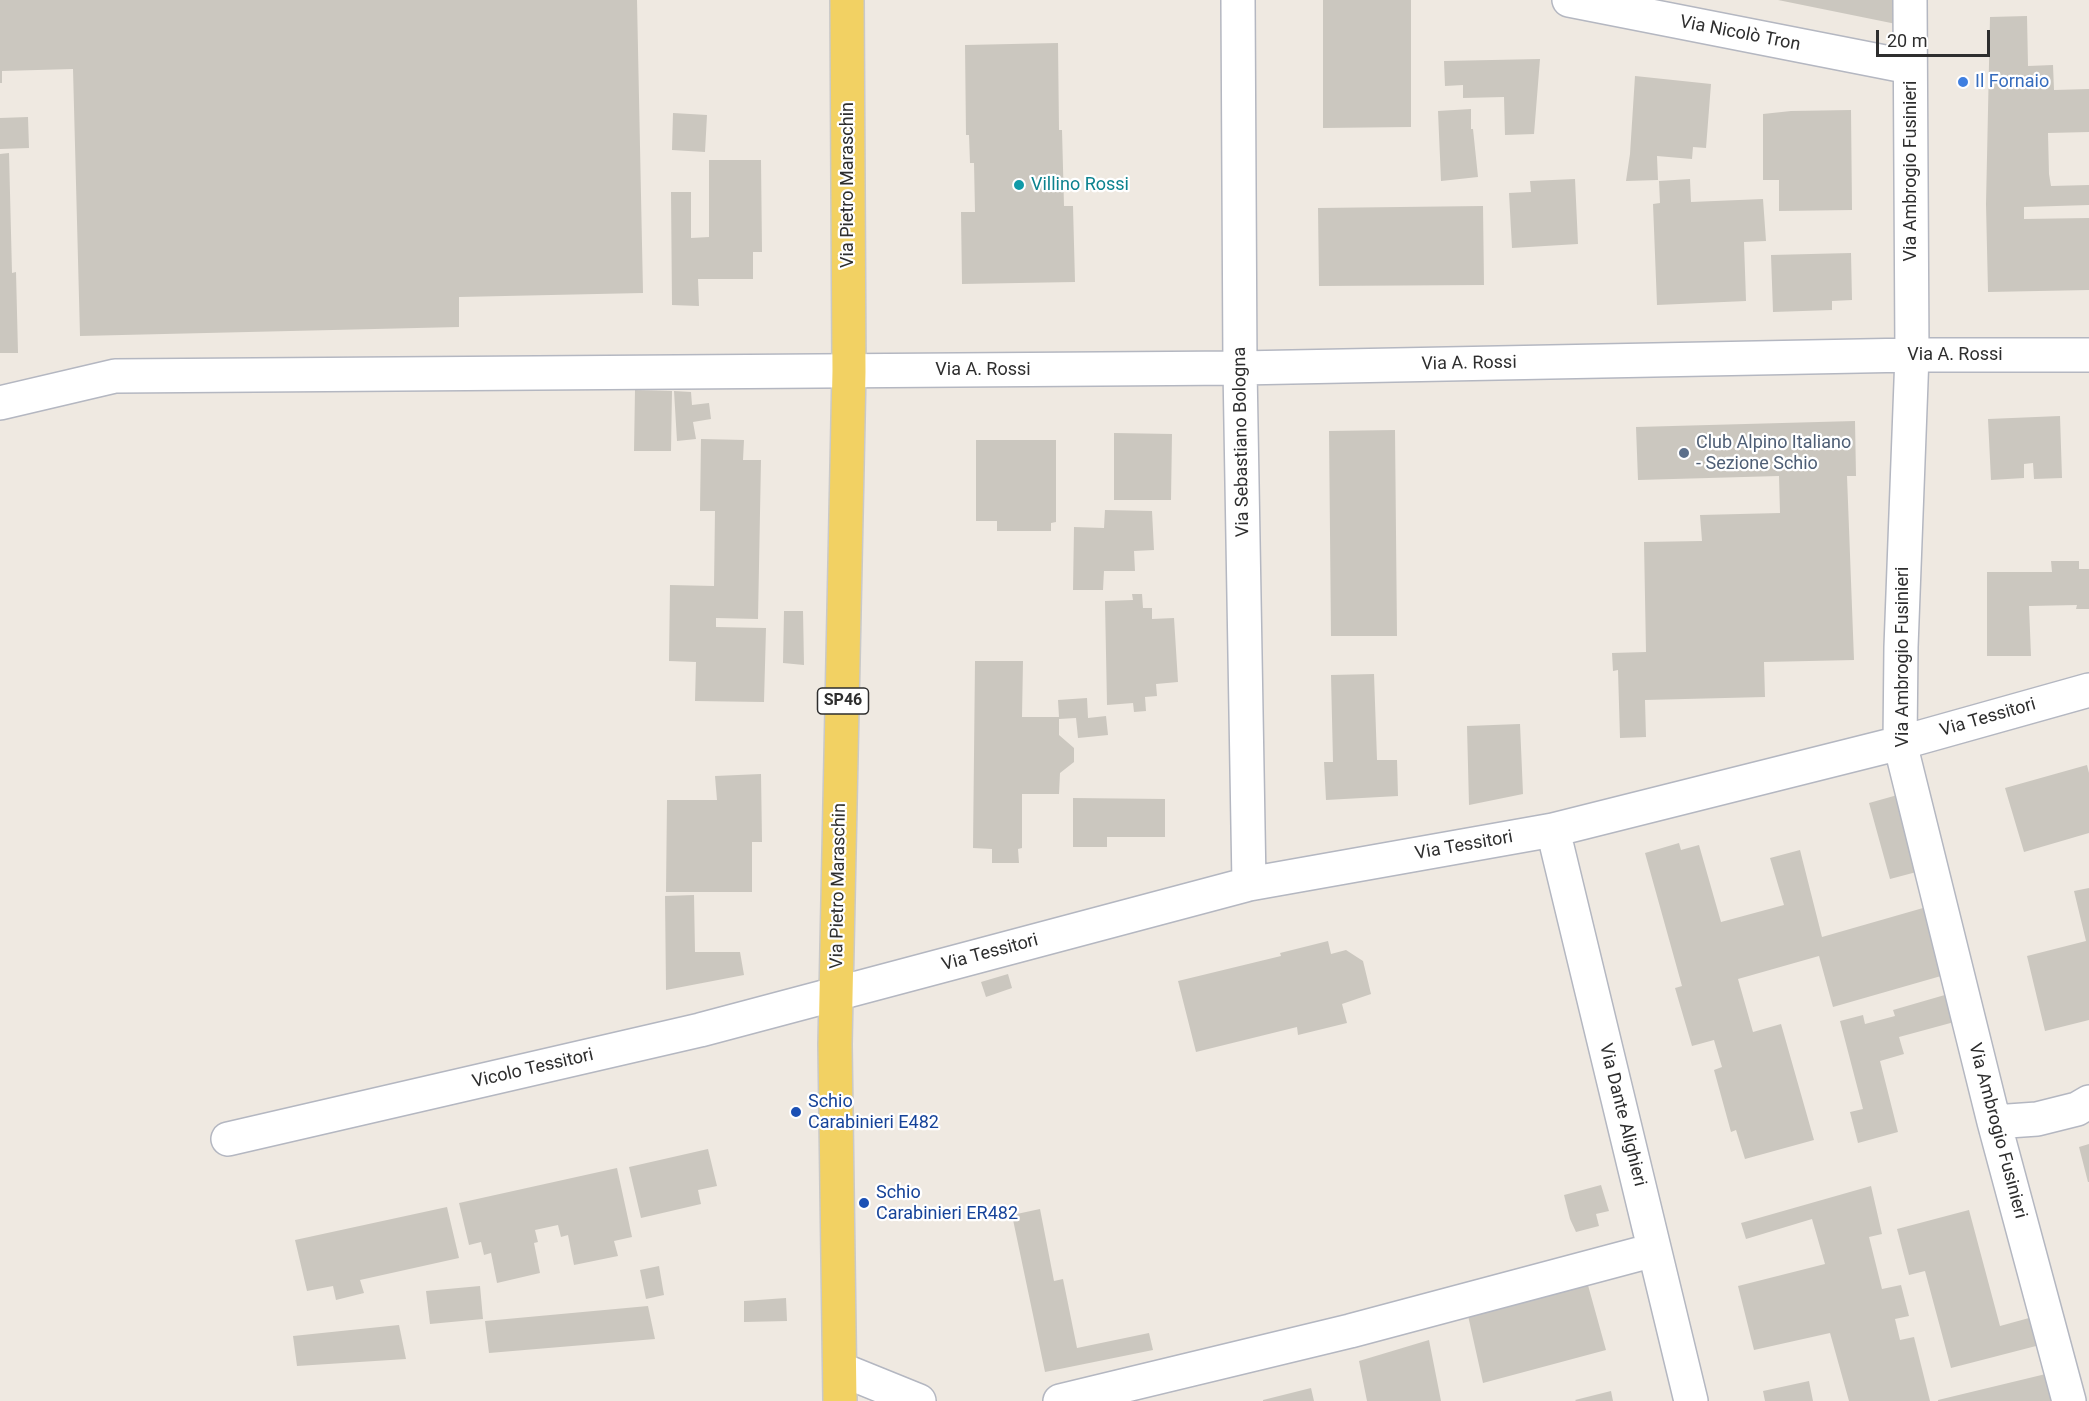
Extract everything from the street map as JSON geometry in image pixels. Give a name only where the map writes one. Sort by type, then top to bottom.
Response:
[{"type":"main road","name":"Via Pietro Maraschin","points":[[840,1385],[836,1044],[849,371],[847,0]]},
{"type":"street","name":"Via Sebastiano Bologna","points":[[1238,0],[1240,368],[1249,884]]},
{"type":"street","name":"Via Nicolò Tron","points":[[1569,0],[1910,67]]},
{"type":"street","name":"Via Ambrogio Fusinieri","points":[[1910,0],[1912,355],[1901,647],[1900,743],[1994,1122],[2069,1401]]},
{"type":"street","name":"Via A. Rossi","points":[[849,371],[1240,368],[1912,355],[2089,355]]},
{"type":"street","points":[[0,403],[115,376],[849,371]]},
{"type":"street","name":"Via Tessitori","points":[[837,994],[1249,884],[1553,830],[1900,743],[2089,690]]},
{"type":"street","name":"Via Dante Alighieri","points":[[1553,830],[1691,1401]]},
{"type":"street","name":"Vicolo Tessitori","points":[[228,1139],[700,1030],[837,994]]},
{"type":"street","points":[[1994,1122],[2037,1119],[2077,1108],[2089,1102]]},
{"type":"street","points":[[1060,1401],[1350,1331],[1654,1250]]},
{"type":"street","points":[[840,1385],[919,1401]]},
{"type":"building","points":[[0,0],[637,0],[643,293],[459,297],[459,327],[80,336],[73,69],[2,71],[2,83],[0,83]]},
{"type":"building","points":[[1323,0],[1411,0],[1411,127],[1323,128]]},
{"type":"building","points":[[1778,0],[1905,0],[1901,25]]},
{"type":"building","points":[[2027,16],[2028,66],[2053,65],[2054,90],[2089,89],[2089,132],[2048,133],[2051,186],[2089,185],[2089,205],[2024,207],[2024,219],[2089,218],[2089,290],[1988,292],[1986,204],[1990,17]]},
{"type":"building","name":"Villino Rossi","points":[[1058,43],[1059,130],[1062,130],[1064,206],[1073,206],[1075,282],[962,284],[961,212],[975,212],[974,163],[970,163],[969,135],[966,135],[965,45]]},
{"type":"building","points":[[1540,59],[1534,134],[1505,135],[1504,97],[1463,98],[1463,85],[1445,86],[1444,61]]},
{"type":"building","points":[[1635,76],[1711,84],[1706,148],[1693,147],[1692,159],[1657,156],[1658,180],[1626,181]]},
{"type":"building","points":[[1471,109],[1471,129],[1473,129],[1478,177],[1441,181],[1438,111]]},
{"type":"building","points":[[1851,110],[1852,210],[1779,211],[1779,180],[1763,180],[1763,114]]},
{"type":"building","points":[[673,113],[707,115],[705,152],[672,150]]},
{"type":"building","points":[[28,117],[29,148],[0,149],[0,118]]},
{"type":"building","points":[[9,153],[12,273],[16,272],[18,353],[0,353],[0,154]]},
{"type":"building","points":[[709,160],[761,160],[762,252],[753,252],[753,279],[698,279],[699,306],[672,305],[671,192],[691,192],[691,238],[709,237]]},
{"type":"building","points":[[1575,179],[1578,244],[1512,248],[1509,193],[1531,192],[1530,181]]},
{"type":"building","points":[[1690,179],[1691,202],[1763,199],[1766,241],[1744,242],[1746,301],[1657,305],[1653,204],[1660,203],[1659,181]]},
{"type":"building","points":[[1483,206],[1484,285],[1319,286],[1318,208]]},
{"type":"building","points":[[1851,253],[1852,300],[1832,301],[1832,310],[1773,312],[1771,255]]},
{"type":"building","points":[[635,390],[672,391],[671,451],[634,451]]},
{"type":"building","points":[[674,391],[691,392],[692,405],[709,403],[711,419],[693,422],[696,439],[677,441]]},
{"type":"building","points":[[2060,416],[2062,478],[2034,479],[2033,463],[2024,464],[2024,478],[1991,480],[1988,419]]},
{"type":"building","points":[[1855,421],[1856,476],[1847,476],[1854,660],[1764,662],[1765,697],[1645,700],[1646,737],[1620,738],[1618,670],[1613,671],[1612,653],[1646,652],[1644,542],[1702,541],[1700,515],[1780,513],[1779,476],[1638,480],[1636,427]]},
{"type":"building","points":[[1395,430],[1397,636],[1331,636],[1329,431]]},
{"type":"building","points":[[1114,433],[1172,434],[1171,500],[1114,500]]},
{"type":"building","points":[[701,439],[744,440],[743,460],[761,460],[758,619],[716,618],[716,627],[766,628],[764,702],[695,701],[696,662],[669,661],[670,585],[714,586],[715,511],[700,511]]},
{"type":"building","points":[[976,440],[1056,440],[1056,522],[1051,523],[1051,531],[997,531],[997,521],[976,521]]},
{"type":"building","points":[[1105,510],[1152,511],[1154,550],[1134,551],[1135,571],[1104,571],[1103,590],[1073,590],[1074,527],[1104,528]]},
{"type":"building","points":[[2051,561],[2079,561],[2079,569],[2089,569],[2089,609],[2076,609],[2077,605],[2029,606],[2031,656],[1987,656],[1987,572],[2052,572]]},
{"type":"building","points":[[1132,594],[1142,594],[1143,608],[1152,608],[1152,619],[1174,618],[1178,682],[1156,684],[1157,696],[1145,697],[1146,711],[1134,712],[1133,703],[1107,705],[1105,601],[1133,600]]},
{"type":"building","points":[[784,611],[803,611],[804,665],[783,663]]},
{"type":"building","points":[[975,661],[1023,661],[1022,717],[1059,717],[1058,700],[1087,698],[1088,718],[1106,716],[1108,735],[1078,738],[1076,718],[1059,719],[1059,735],[1074,748],[1074,762],[1060,773],[1059,794],[1022,794],[1022,848],[1018,849],[1019,863],[992,863],[992,849],[973,848]]},
{"type":"building","points":[[1374,674],[1377,760],[1397,760],[1398,796],[1326,800],[1324,762],[1333,762],[1331,675]]},
{"type":"building","points":[[1520,724],[1523,794],[1469,805],[1467,726]]},
{"type":"building","points":[[2087,765],[2089,833],[2024,852],[2005,788]]},
{"type":"building","points":[[761,774],[762,842],[752,842],[752,892],[666,892],[667,800],[717,800],[715,776]]},
{"type":"building","points":[[1901,794],[1924,870],[1890,879],[1869,803]]},
{"type":"building","points":[[1073,798],[1165,799],[1165,837],[1107,837],[1107,847],[1073,847]]},
{"type":"building","points":[[1679,843],[1681,850],[1699,845],[1721,922],[1784,905],[1770,858],[1800,850],[1822,937],[1930,906],[1948,974],[1833,1007],[1819,956],[1738,979],[1753,1032],[1781,1024],[1814,1140],[1745,1159],[1736,1130],[1731,1132],[1714,1070],[1722,1067],[1714,1040],[1692,1046],[1675,988],[1682,986],[1645,853]]},
{"type":"building","points":[[2089,888],[2089,1020],[2045,1031],[2027,956],[2086,941],[2074,891]]},
{"type":"building","points":[[694,895],[695,952],[740,952],[744,975],[666,990],[665,896]]},
{"type":"building","points":[[1328,941],[1331,954],[1346,950],[1363,961],[1371,994],[1342,1004],[1347,1023],[1298,1035],[1297,1027],[1196,1052],[1178,981],[1281,956],[1280,953]]},
{"type":"building","points":[[1008,974],[1012,988],[986,997],[981,982]]},
{"type":"building","points":[[1962,990],[1969,1018],[1899,1037],[1904,1054],[1880,1061],[1898,1132],[1858,1143],[1850,1112],[1863,1109],[1840,1021],[1863,1015],[1865,1024],[1895,1016],[1893,1010]]},
{"type":"building","points":[[2089,1144],[2089,1182],[2088,1182],[2079,1147]]},
{"type":"building","points":[[708,1149],[717,1186],[698,1190],[701,1204],[641,1218],[629,1167]]},
{"type":"building","points":[[617,1168],[632,1237],[614,1241],[618,1256],[574,1265],[568,1235],[561,1237],[558,1225],[535,1230],[538,1242],[534,1243],[540,1273],[497,1283],[491,1253],[484,1255],[481,1242],[469,1245],[459,1203]]},
{"type":"building","points":[[1601,1185],[1609,1211],[1596,1214],[1599,1226],[1576,1232],[1564,1195]]},
{"type":"building","points":[[1871,1186],[1882,1234],[1869,1237],[1882,1289],[1901,1285],[1909,1316],[1895,1319],[1900,1340],[1914,1337],[1930,1401],[1849,1401],[1830,1333],[1754,1350],[1738,1286],[1825,1264],[1812,1219],[1746,1239],[1741,1223]]},
{"type":"building","points":[[447,1207],[459,1258],[360,1280],[364,1293],[336,1300],[333,1286],[307,1291],[295,1240]]},
{"type":"building","points":[[1040,1209],[1054,1281],[1063,1279],[1077,1348],[1149,1333],[1153,1350],[1045,1372],[1012,1215]]},
{"type":"building","points":[[1969,1210],[2000,1326],[2029,1318],[2036,1346],[1951,1368],[1925,1271],[1909,1275],[1897,1229]]},
{"type":"building","points":[[659,1266],[664,1295],[646,1299],[640,1270]]},
{"type":"building","points":[[1586,1278],[1606,1350],[1483,1383],[1467,1311]]},
{"type":"building","points":[[480,1286],[483,1319],[430,1324],[426,1291]]},
{"type":"building","points":[[786,1298],[787,1321],[744,1322],[744,1301]]},
{"type":"building","points":[[648,1306],[655,1339],[489,1353],[485,1321]]},
{"type":"building","points":[[399,1325],[406,1359],[297,1366],[293,1336]]},
{"type":"building","points":[[1429,1340],[1441,1401],[1367,1401],[1359,1361]]},
{"type":"building","points":[[2054,1372],[2061,1401],[1938,1401],[1938,1400]]},
{"type":"building","points":[[1809,1381],[1813,1401],[1765,1401],[1763,1391]]},
{"type":"building","points":[[1311,1388],[1314,1401],[1263,1401],[1263,1400]]},
{"type":"building","points":[[1611,1391],[1613,1401],[1575,1400]]},
{"type":"place","name":"Il Fornaio","points":[[1963,82]]},
{"type":"place","name":"Villino Rossi","points":[[1019,185]]},
{"type":"place","name":"Club Alpino Italiano - Sezione Schio","points":[[1684,453]]},
{"type":"place","name":"Schio Carabinieri E482","points":[[796,1112]]},
{"type":"place","name":"Schio Carabinieri ER482","points":[[864,1203]]}]
